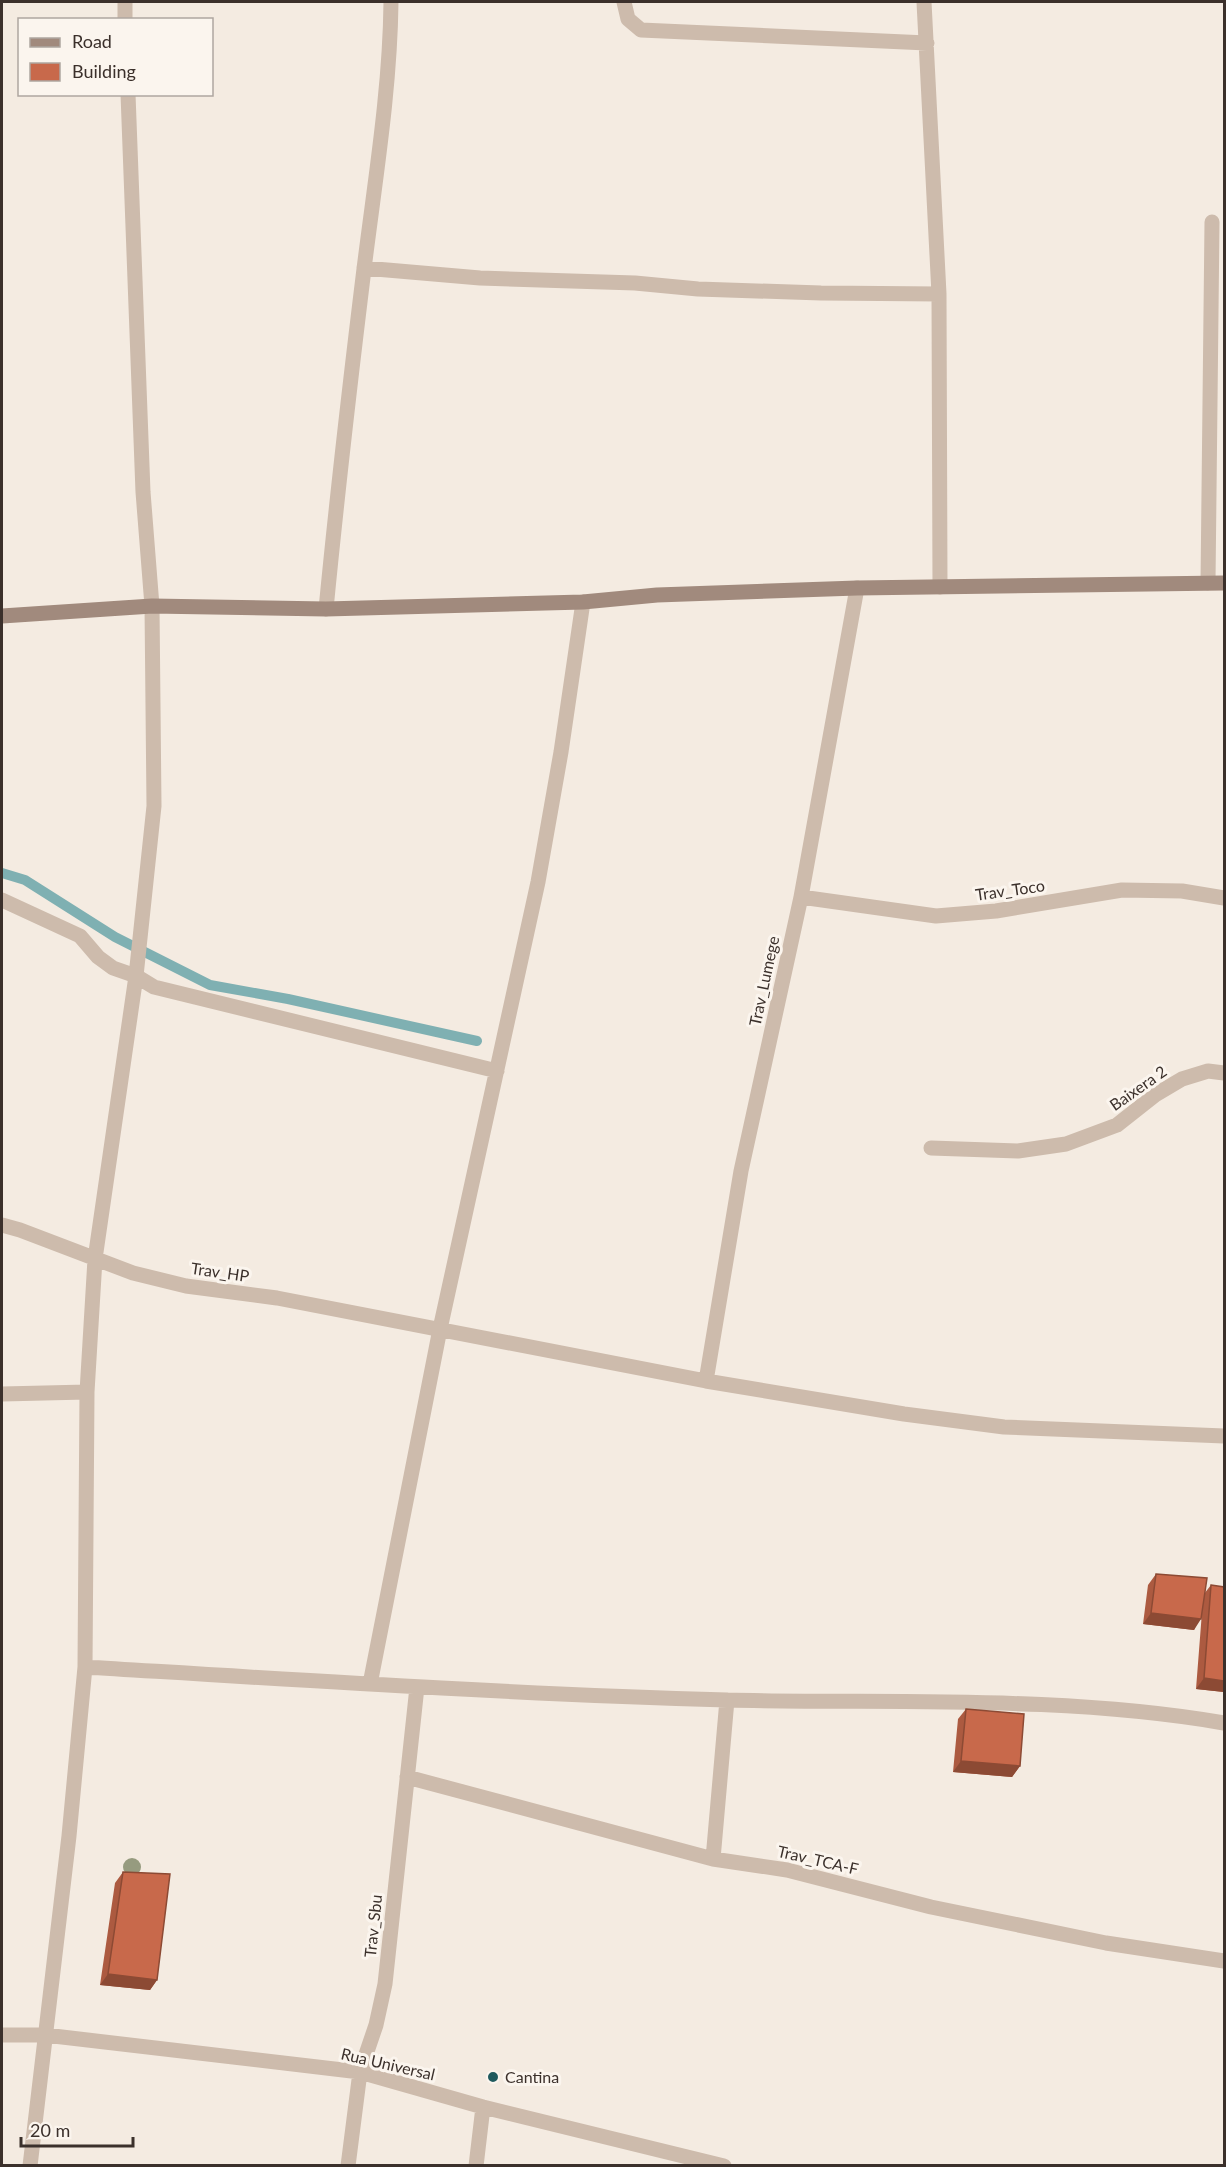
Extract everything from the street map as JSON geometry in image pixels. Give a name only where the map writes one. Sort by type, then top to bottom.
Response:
[{"type":"street","points":[[125,2],[125,18]]},
{"type":"street","points":[[326,609],[340,466],[383,123],[391,35],[391,2]]},
{"type":"street","points":[[624,2],[628,19],[641,30],[927,43]]},
{"type":"street","points":[[924,2],[939,294],[940,587]]},
{"type":"street","points":[[30,2166],[69,1836],[85,1667],[87,1392],[95,1259],[136,976],[154,806],[152,606],[142,468],[128,96]]},
{"type":"street","points":[[1208,583],[1212,222]]},
{"type":"street","points":[[364,268],[480,278],[587,281],[698,289],[939,294]]},
{"type":"street","points":[[2,616],[152,606],[326,609],[583,602],[657,595],[857,588],[1224,583]]},
{"type":"street","name":"Trav_Lumege","points":[[706,1381],[741,1171],[801,897],[857,588]]},
{"type":"street","points":[[370,1684],[440,1329],[538,882],[561,752],[583,602]]},
{"type":"street","name":"Trav_Toco","points":[[801,897],[936,916],[996,912],[1122,890],[1182,891],[1224,898]]},
{"type":"street","points":[[2,900],[80,936],[98,957],[113,968],[136,976],[154,987],[497,1071]]},
{"type":"street","name":"Baixera 2","points":[[932,1148],[1018,1151],[1066,1144],[1118,1125],[1155,1095],[1182,1079],[1208,1071],[1224,1073]]},
{"type":"street","name":"Trav_HP","points":[[2,1225],[21,1230],[133,1273],[186,1286],[277,1298],[706,1381],[904,1414],[1004,1427],[1224,1436]]},
{"type":"street","points":[[2,1394],[87,1392]]},
{"type":"street","points":[[85,1667],[417,1687],[727,1700],[990,1703],[1093,1707],[1171,1714],[1224,1723]]},
{"type":"street","name":"Trav_Sbu","points":[[348,2166],[360,2072],[376,2025],[384,1984],[417,1687]]},
{"type":"street","points":[[713,1859],[727,1700]]},
{"type":"street","name":"Trav_TCA-F","points":[[407,1777],[713,1859],[787,1870],[932,1907],[1106,1943],[1224,1961]]},
{"type":"street","name":"Rua Universal","points":[[2,2036],[45,2035],[360,2072],[483,2107],[723,2166]]},
{"type":"street","points":[[476,2166],[483,2107]]},
{"type":"building","points":[[1156,1574],[1207,1578],[1201,1619],[1151,1613]]},
{"type":"building","points":[[1211,1585],[1224,1587],[1224,1681],[1204,1678]]},
{"type":"building","points":[[966,1709],[1024,1714],[1020,1766],[961,1761]]},
{"type":"building","points":[[123,1872],[170,1874],[157,1980],[108,1974]]},
{"type":"waterway","points":[[2,873],[25,880],[115,937],[210,985],[288,999],[477,1041]]},
{"type":"place","name":"Cantina","points":[[493,2077]]}]
